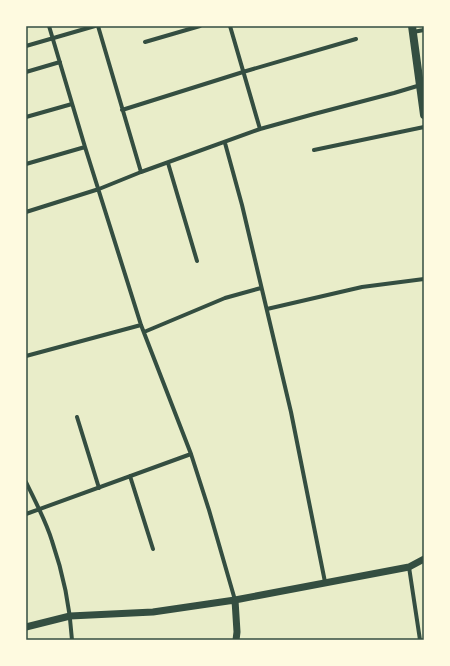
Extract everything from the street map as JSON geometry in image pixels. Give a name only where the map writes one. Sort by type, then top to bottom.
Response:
[{"type":"main road","points":[[413,29],[422,84],[424,115]]},
{"type":"street","points":[[49,26],[85,147],[144,332],[191,454],[209,510],[235,600],[236,640]]},
{"type":"street","points":[[26,46],[95,26]]},
{"type":"street","points":[[98,26],[140,172]]},
{"type":"street","points":[[145,42],[200,26]]},
{"type":"street","points":[[230,26],[260,129]]},
{"type":"street","points":[[413,29],[424,30]]},
{"type":"street","points":[[122,110],[243,72],[356,39]]},
{"type":"street","points":[[26,72],[60,62]]},
{"type":"street","points":[[26,212],[99,190],[140,172],[225,143],[260,129],[422,84]]},
{"type":"street","points":[[26,117],[72,104]]},
{"type":"street","points":[[314,150],[424,127]]},
{"type":"street","points":[[225,143],[291,412],[325,582]]},
{"type":"street","points":[[26,164],[85,147]]},
{"type":"street","points":[[168,163],[197,261]]},
{"type":"street","points":[[267,310],[362,288],[424,279]]},
{"type":"street","points":[[144,332],[225,298],[261,288]]},
{"type":"street","points":[[26,356],[142,324]]},
{"type":"street","points":[[77,417],[99,488]]},
{"type":"street","points":[[26,514],[191,454]]},
{"type":"street","points":[[130,476],[153,549]]},
{"type":"street","points":[[26,482],[52,540],[60,567],[70,616],[72,640]]},
{"type":"street","points":[[26,627],[70,616],[153,612],[235,600],[409,566],[424,559]]},
{"type":"street","points":[[409,566],[420,640]]}]
